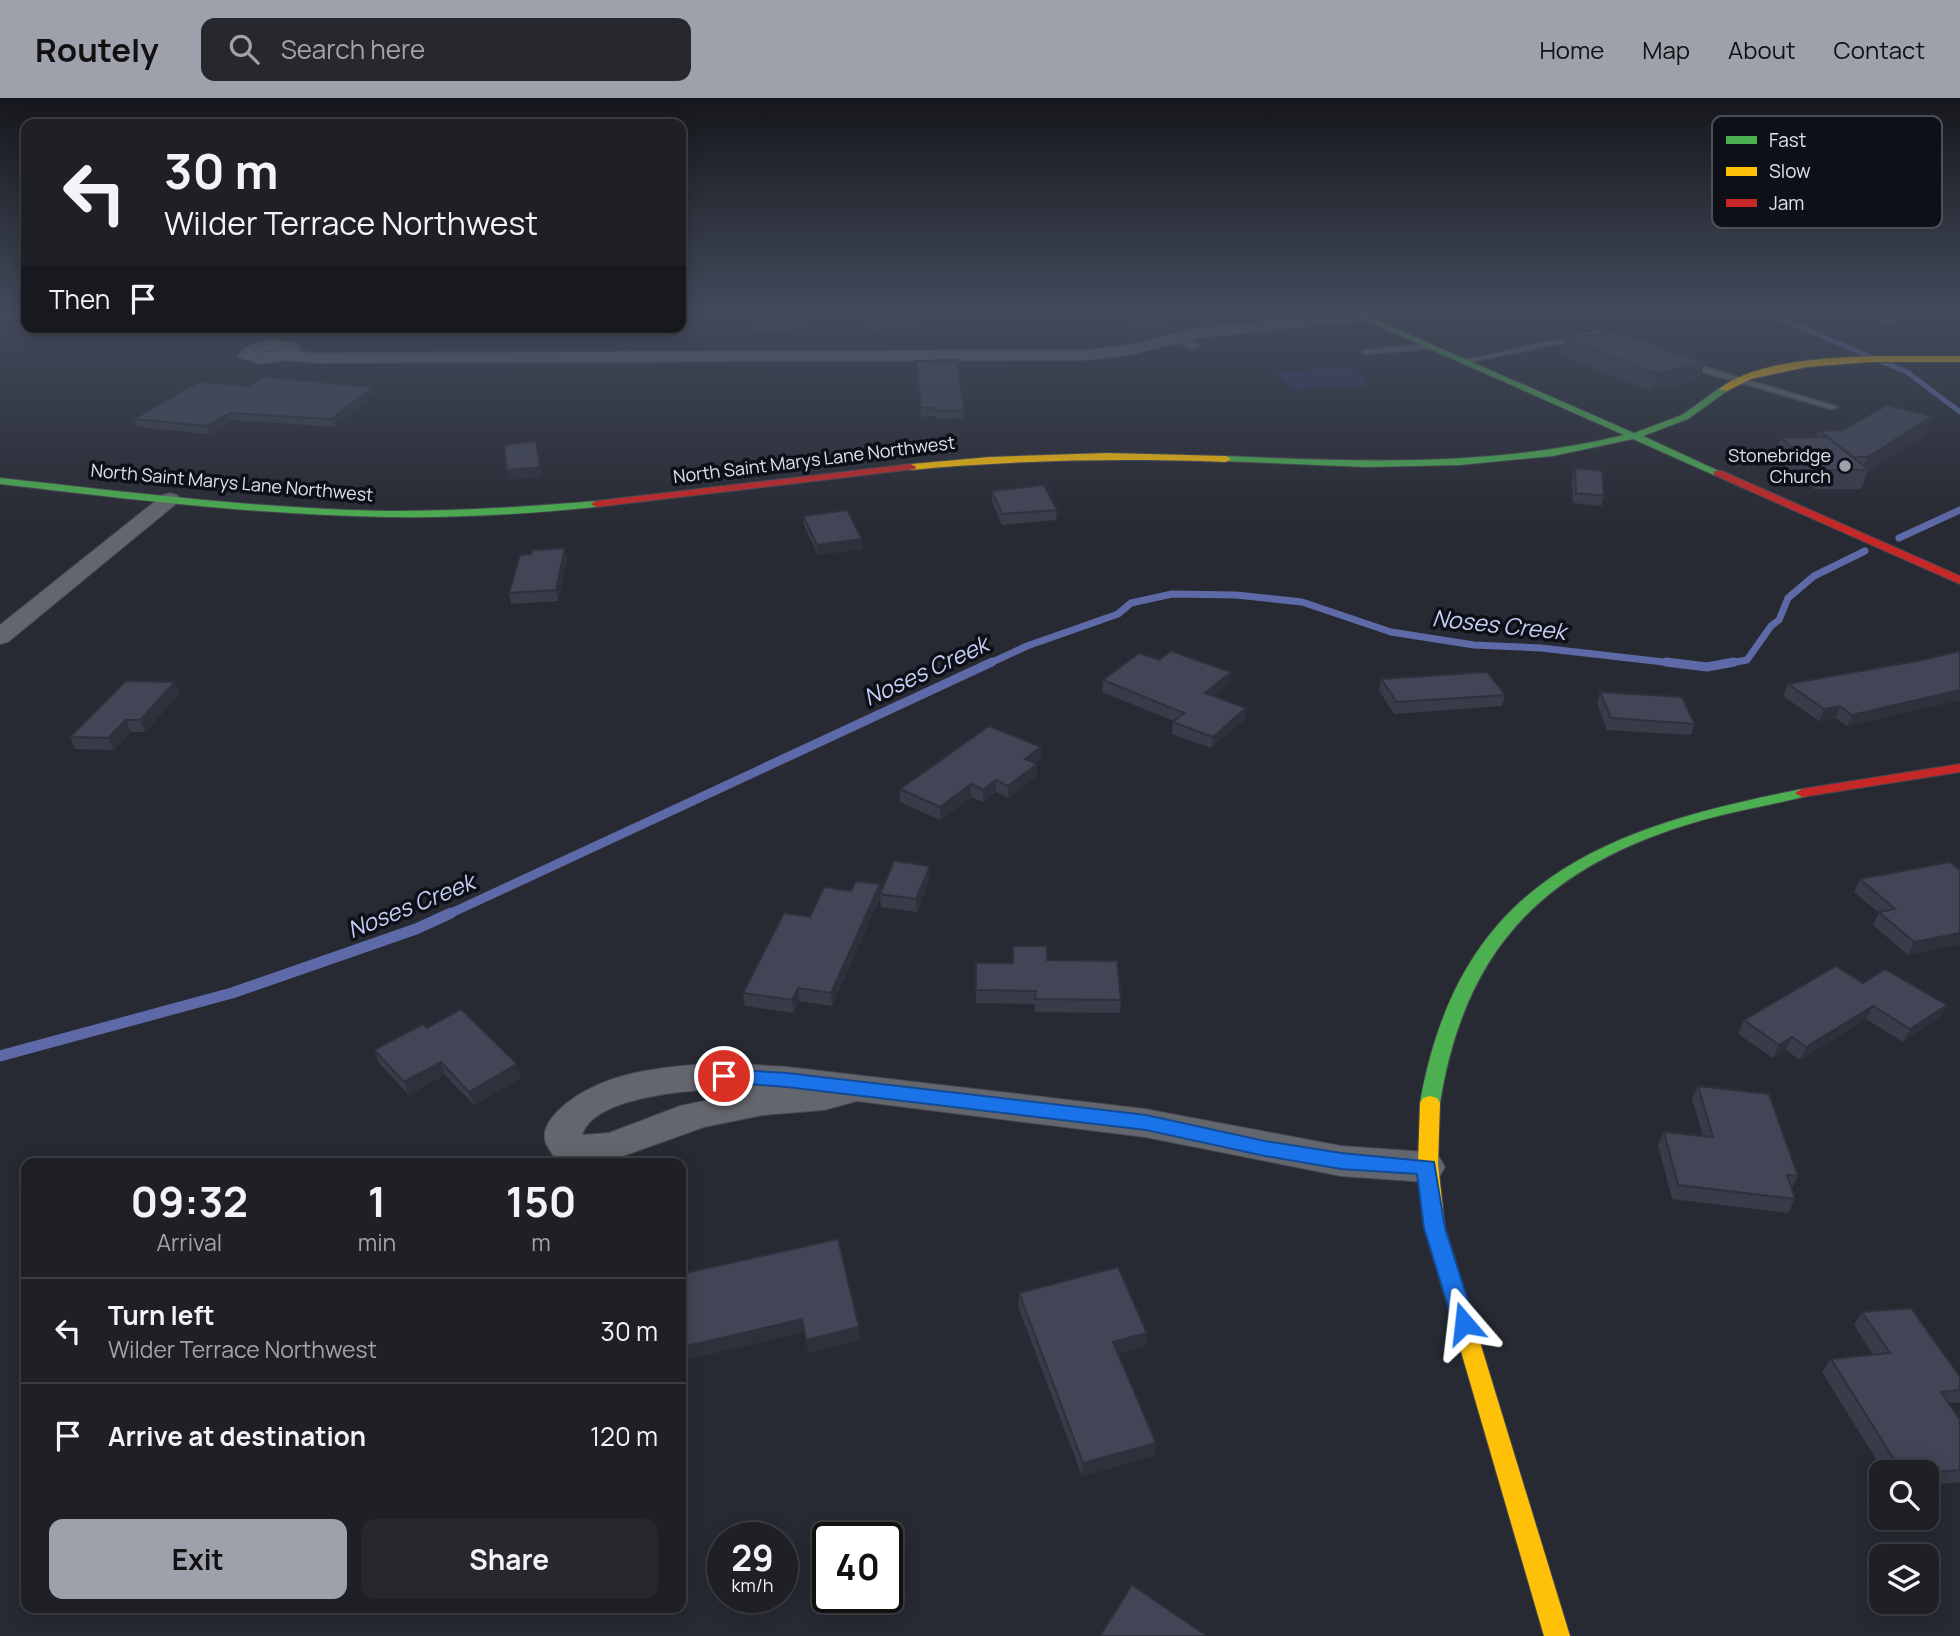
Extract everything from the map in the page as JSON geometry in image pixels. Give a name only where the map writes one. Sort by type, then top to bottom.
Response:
[{"type":"street","points":[[1513,382],[1960,580]]},
{"type":"street","name":"North Saint Marys Lane Northwest","points":[[0,481],[323,513],[475,514],[597,505],[1008,458],[1126,454],[1364,464],[1447,464],[1532,456],[1632,435],[1682,419],[1736,382]]},
{"type":"street","points":[[0,637],[170,499]]},
{"type":"street","points":[[1557,1636],[1434,1228],[1426,1167],[1429,1100],[1438,1059],[1473,974],[1495,938],[1523,906],[1556,880],[1598,855],[1656,828],[1717,810],[1960,768]]},
{"type":"street","points":[[851,1088],[841,1095],[776,1100],[720,1110],[670,1123],[608,1150],[568,1148],[563,1140],[565,1126],[584,1107],[626,1088],[679,1078],[724,1076],[851,1088],[1146,1123],[1341,1161],[1426,1167]]},
{"type":"lane","points":[[1751,382],[1834,407]]},
{"type":"shaded area","points":[[1284,382],[1367,382],[1370,385],[1292,390]]},
{"type":"building","points":[[199,382],[248,386],[256,382],[316,382],[373,387],[331,419],[230,413],[206,426],[134,419]]},
{"type":"building","points":[[918,382],[960,382],[964,410],[936,411],[936,408],[921,408]]},
{"type":"building","points":[[1887,405],[1932,416],[1868,457],[1854,457],[1819,431],[1843,430]]},
{"type":"building","points":[[1827,437],[1869,470],[1821,470],[1781,438]]},
{"type":"building","points":[[536,441],[540,467],[507,470],[504,445]]},
{"type":"building","points":[[1575,468],[1602,471],[1604,496],[1576,493]]},
{"type":"building","points":[[1044,485],[1057,510],[1002,514],[992,491]]},
{"type":"building","points":[[847,510],[862,539],[817,545],[803,516]]},
{"type":"building","points":[[565,548],[556,590],[509,593],[520,555],[531,554],[533,550]]},
{"type":"building","points":[[1171,651],[1231,672],[1205,693],[1246,708],[1213,737],[1173,722],[1184,713],[1103,680],[1139,653],[1159,660]]},
{"type":"building","points":[[1960,651],[1960,690],[1852,715],[1840,706],[1824,709],[1788,684],[1922,660]]},
{"type":"building","points":[[1487,672],[1505,695],[1397,702],[1381,679]]},
{"type":"building","points":[[126,681],[175,682],[140,720],[126,720],[108,738],[70,737]]},
{"type":"building","points":[[1600,692],[1682,697],[1695,724],[1611,718]]},
{"type":"building","points":[[989,726],[1041,747],[1025,759],[1037,764],[1008,786],[996,780],[983,790],[971,784],[940,807],[900,789]]},
{"type":"building","points":[[894,861],[930,866],[916,899],[880,894]]},
{"type":"building","points":[[1950,862],[1960,870],[1960,933],[1914,942],[1879,912],[1895,909],[1860,879]]},
{"type":"building","points":[[856,881],[880,884],[831,993],[798,988],[792,1000],[743,993],[784,913],[810,917],[824,887],[851,891]]},
{"type":"building","points":[[1013,946],[1047,946],[1047,960],[1117,961],[1121,1000],[1035,999],[1036,991],[976,990],[976,963],[1013,963]]},
{"type":"building","points":[[1836,966],[1863,983],[1885,969],[1947,1005],[1910,1029],[1873,1006],[1806,1047],[1792,1037],[1779,1045],[1744,1020]]},
{"type":"building","points":[[461,1009],[517,1064],[469,1092],[441,1062],[404,1082],[374,1050],[423,1024],[427,1028]]},
{"type":"building","points":[[1698,1086],[1769,1094],[1798,1176],[1787,1175],[1795,1199],[1678,1185],[1664,1132],[1713,1137]]},
{"type":"building","points":[[838,1239],[859,1327],[806,1340],[802,1319],[686,1346],[686,1273]]},
{"type":"building","points":[[1118,1267],[1147,1333],[1113,1342],[1156,1443],[1083,1463],[1019,1293]]},
{"type":"building","points":[[1911,1308],[1960,1377],[1960,1390],[1941,1392],[1960,1420],[1960,1470],[1939,1472],[1939,1460],[1894,1460],[1831,1359],[1890,1353],[1862,1312]]},
{"type":"building","points":[[1132,1585],[1207,1636],[1100,1636]]},
{"type":"waterway","name":"Noses Creek","points":[[1920,382],[1960,412]]},
{"type":"waterway","name":"Noses Creek","points":[[1899,538],[1960,510]]},
{"type":"waterway","name":"Noses Creek","points":[[1724,664],[1747,660],[1771,626],[1779,620],[1788,598],[1814,576],[1865,551]]},
{"type":"waterway","name":"Noses Creek","points":[[988,664],[1027,646],[1118,614],[1131,603],[1172,594],[1236,595],[1302,602],[1391,632],[1474,645],[1541,648],[1681,664]]},
{"type":"waterway","name":"Noses Creek","points":[[447,915],[992,662]]},
{"type":"waterway","name":"Noses Creek","points":[[1666,662],[1707,667],[1734,662]]},
{"type":"waterway","name":"Noses Creek","points":[[0,1056],[232,993],[416,929],[451,913]]},
{"type":"traffic: fast","points":[[1510,382],[1718,473]]},
{"type":"traffic: fast","points":[[1226,459],[1413,464],[1506,459],[1553,453],[1643,434],[1665,426],[1690,414],[1724,389]]},
{"type":"traffic: fast","points":[[0,481],[222,505],[356,513],[476,513],[596,504]]},
{"type":"traffic: fast","points":[[1430,1103],[1449,1030],[1478,968],[1511,919],[1549,884],[1580,864],[1652,831],[1729,809],[1802,793]]},
{"type":"traffic: slow","points":[[1724,389],[1738,382]]},
{"type":"traffic: slow","points":[[911,467],[1068,457],[1226,459]]},
{"type":"traffic: slow","points":[[1430,1103],[1428,1164],[1435,1228],[1557,1636]]},
{"type":"traffic: jam","points":[[596,504],[911,467]]},
{"type":"traffic: jam","points":[[1718,473],[1960,580]]},
{"type":"traffic: jam","points":[[1802,793],[1960,768]]},
{"type":"place","name":"Stonebridge Church","points":[[1845,466]]},
{"type":"route","points":[[724,1076],[787,1080],[1146,1123],[1341,1161],[1426,1167],[1434,1228],[1464,1323]]}]
